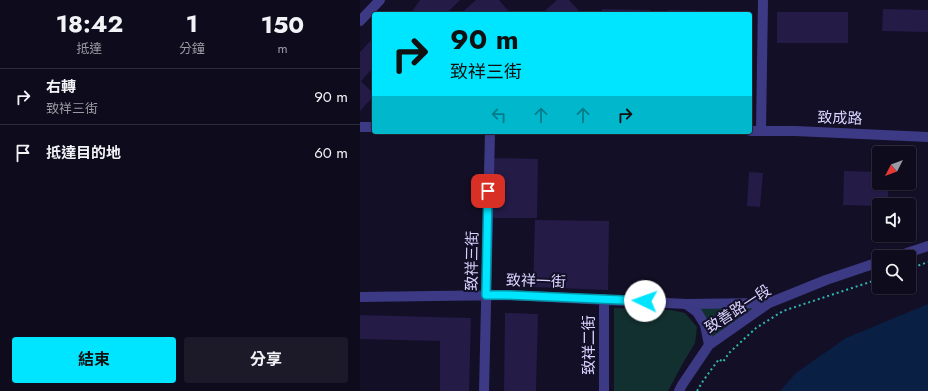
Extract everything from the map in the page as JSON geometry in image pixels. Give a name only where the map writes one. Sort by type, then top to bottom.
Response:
[{"type":"street","points":[[360,21],[380,0]]},
{"type":"street","points":[[761,132],[763,0]]},
{"type":"street","points":[[360,127],[372,127]]},
{"type":"street","name":"致成路","points":[[752,132],[795,131],[928,137]]},
{"type":"street","name":"致祥三街","points":[[484,391],[490,134]]},
{"type":"street","points":[[916,250],[928,246]]},
{"type":"street","name":"致善路一段","points":[[679,391],[709,345],[769,303],[826,280],[872,264]]},
{"type":"street","name":"致祥一街","points":[[360,297],[507,295],[686,304],[769,303]]},
{"type":"street","name":"致祥二街","points":[[604,299],[604,391]]},
{"type":"street","points":[[686,304],[697,312],[705,325],[709,345]]},
{"type":"path","points":[[916,266],[928,262]]},
{"type":"path","points":[[697,391],[702,381],[719,359],[723,362],[729,353],[756,328],[783,311],[872,281]]},
{"type":"green space","points":[[769,303],[709,345],[705,325],[686,304]]},
{"type":"green space","points":[[614,308],[671,310],[685,313],[697,327],[695,343],[668,391],[614,391]]},
{"type":"water","points":[[928,304],[928,391],[780,391],[796,373],[846,338]]},
{"type":"building","points":[[420,0],[460,0],[448,12],[412,12]]},
{"type":"building","points":[[476,0],[499,0],[509,12],[462,12]]},
{"type":"building","points":[[557,0],[569,0],[580,12],[543,12]]},
{"type":"building","points":[[602,9],[650,10],[650,12],[602,12]]},
{"type":"building","points":[[883,9],[928,10],[928,32],[882,31]]},
{"type":"building","points":[[668,10],[715,11],[715,12],[668,12]]},
{"type":"building","points":[[777,12],[848,12],[848,43],[777,43]]},
{"type":"building","points":[[372,39],[372,69],[361,81],[372,92],[372,98],[360,111],[360,52]]},
{"type":"building","points":[[493,158],[538,159],[537,218],[492,218]]},
{"type":"building","points":[[844,171],[872,172],[872,190],[888,190],[888,198],[872,198],[872,206],[843,205]]},
{"type":"building","points":[[749,172],[763,173],[760,207],[747,206]]},
{"type":"building","points":[[535,220],[609,221],[608,290],[533,287]]},
{"type":"building","points":[[505,313],[538,314],[536,391],[504,391]]},
{"type":"building","points":[[360,315],[471,318],[469,391],[440,391],[440,341],[360,339]]},
{"type":"route","points":[[488,191],[486,295],[645,301]]}]
